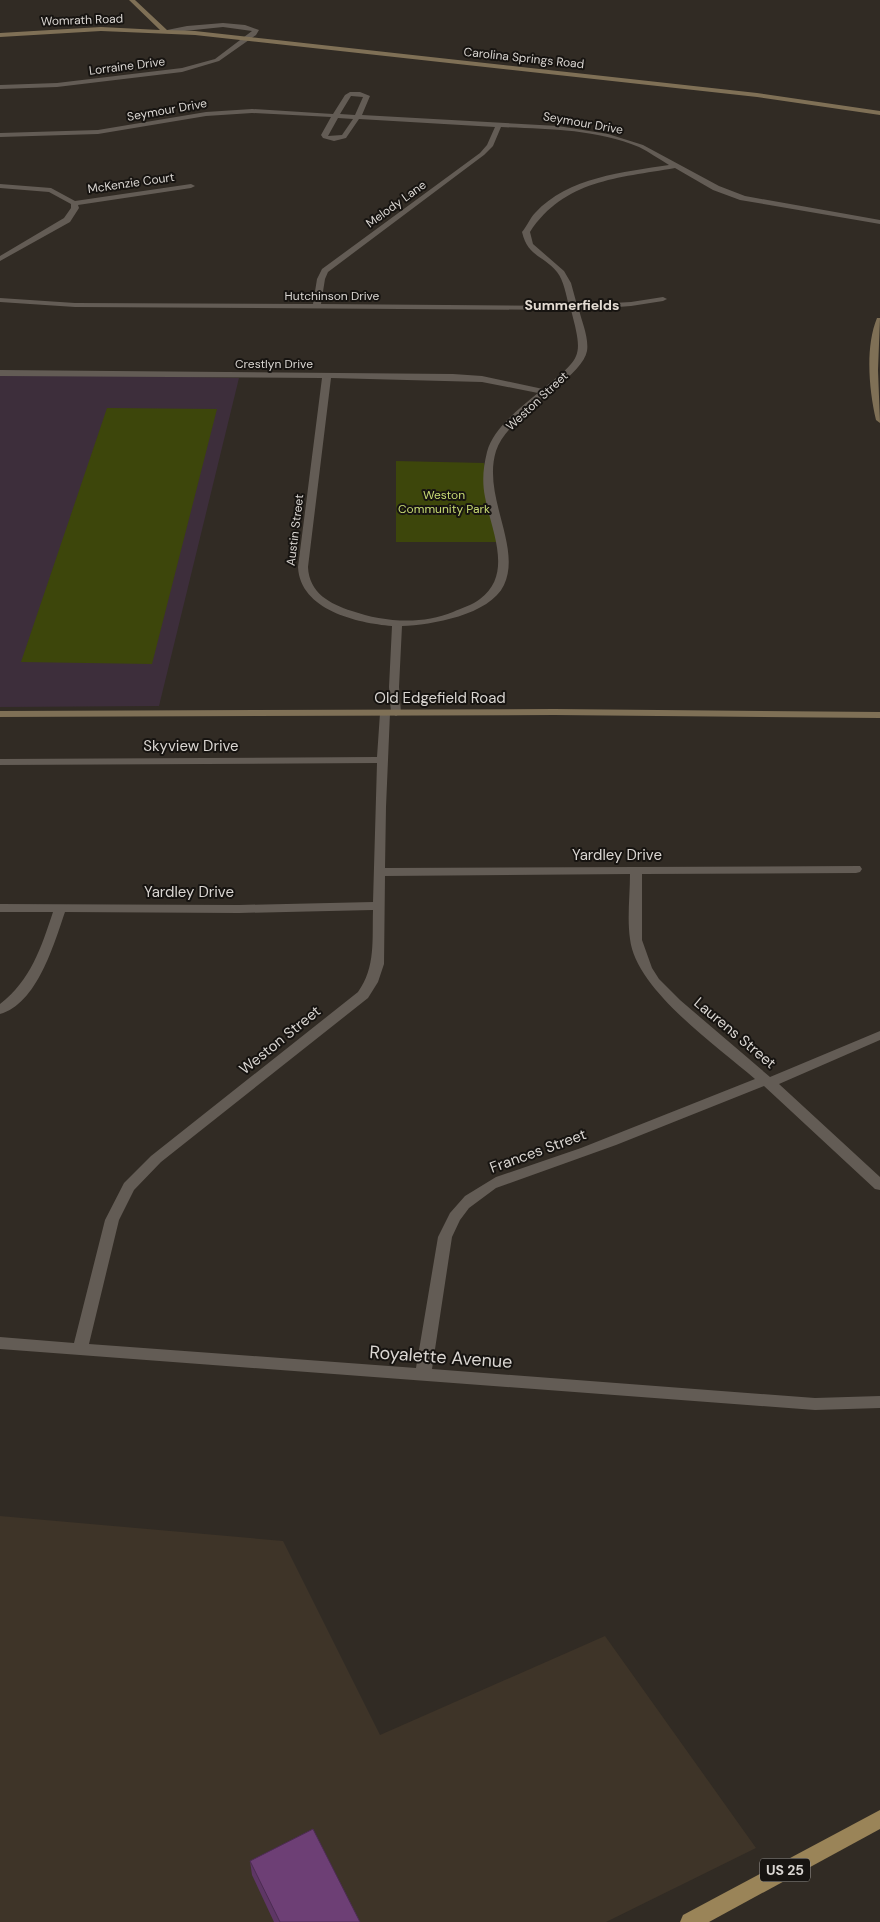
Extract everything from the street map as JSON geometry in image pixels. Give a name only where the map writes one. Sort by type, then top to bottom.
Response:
[{"type":"main road","name":"US 25","points":[[690,1922],[880,1819]]},
{"type":"street","points":[[132,0],[166,30],[228,26],[256,30],[248,38]]},
{"type":"street","name":"Womrath Road","points":[[0,35],[85,30],[166,30]]},
{"type":"street","name":"Carolina Springs Road","points":[[166,30],[757,96],[880,113]]},
{"type":"street","name":"Lorraine Drive","points":[[0,86],[57,85],[182,70],[217,60],[248,38]]},
{"type":"street","points":[[363,94],[367,97],[358,116],[344,137],[334,139],[325,137],[324,134],[348,95],[363,94]]},
{"type":"street","name":"Seymour Drive","points":[[0,135],[61,135],[98,132],[194,115],[231,111],[358,116],[558,128],[608,136],[645,148],[716,188],[743,198],[880,222]]},
{"type":"street","name":"Melody Lane","points":[[317,307],[321,279],[325,271],[482,154],[490,146],[499,124]]},
{"type":"street","name":"Weston Street","points":[[80,1349],[112,1220],[130,1187],[156,1159],[362,995],[372,982],[378,964],[383,760],[394,687],[397,624],[430,621],[463,612],[488,599],[501,585],[504,565],[489,492],[487,468],[489,459],[495,444],[507,428],[576,364],[583,352],[583,340],[567,283],[560,271],[529,245],[526,237],[528,228],[548,205],[572,191],[606,180],[678,165]]},
{"type":"street","points":[[0,186],[51,190],[74,203],[73,212],[67,220],[0,259]]},
{"type":"street","name":"McKenzie Court","points":[[74,203],[191,186]]},
{"type":"street","name":"Hutchinson Drive","points":[[0,300],[75,305],[574,308],[631,304],[663,299]]},
{"type":"street","points":[[880,320],[872,368],[874,398],[880,420]]},
{"type":"street","name":"Crestlyn Drive","points":[[0,373],[468,378],[546,392]]},
{"type":"street","name":"Austin Street","points":[[327,376],[302,567],[304,580],[314,595],[335,609],[371,621],[397,624]]},
{"type":"street","name":"Old Edgefield Road","points":[[0,714],[880,715]]},
{"type":"street","name":"Skyview Drive","points":[[0,762],[383,760]]},
{"type":"street","name":"Yardley Drive","points":[[379,872],[856,869]]},
{"type":"street","name":"Laurens Street","points":[[636,871],[636,940],[646,968],[655,982],[670,999],[767,1082],[880,1185]]},
{"type":"street","name":"Yardley Drive","points":[[0,908],[240,909],[379,906]]},
{"type":"street","points":[[0,1010],[22,993],[38,971],[60,908]]},
{"type":"street","name":"Frances Street","points":[[422,1375],[445,1237],[450,1224],[468,1201],[479,1191],[506,1177],[558,1162],[767,1082],[880,1036]]},
{"type":"street","name":"Royalette Avenue","points":[[0,1344],[815,1404],[880,1402]]},
{"type":"shaded area","points":[[0,373],[239,378],[159,706],[0,707]]},
{"type":"shaded area","points":[[0,1516],[283,1541],[380,1735],[605,1636],[756,1848],[606,1922],[0,1922]]},
{"type":"green space","points":[[107,408],[217,409],[152,664],[21,662]]},
{"type":"green space","name":"Weston Community Park","points":[[396,461],[484,463],[500,542],[396,542]]},
{"type":"building","points":[[313,1829],[360,1922],[280,1922],[250,1861]]},
{"type":"district","name":"Summerfields","points":[[572,305]]}]
